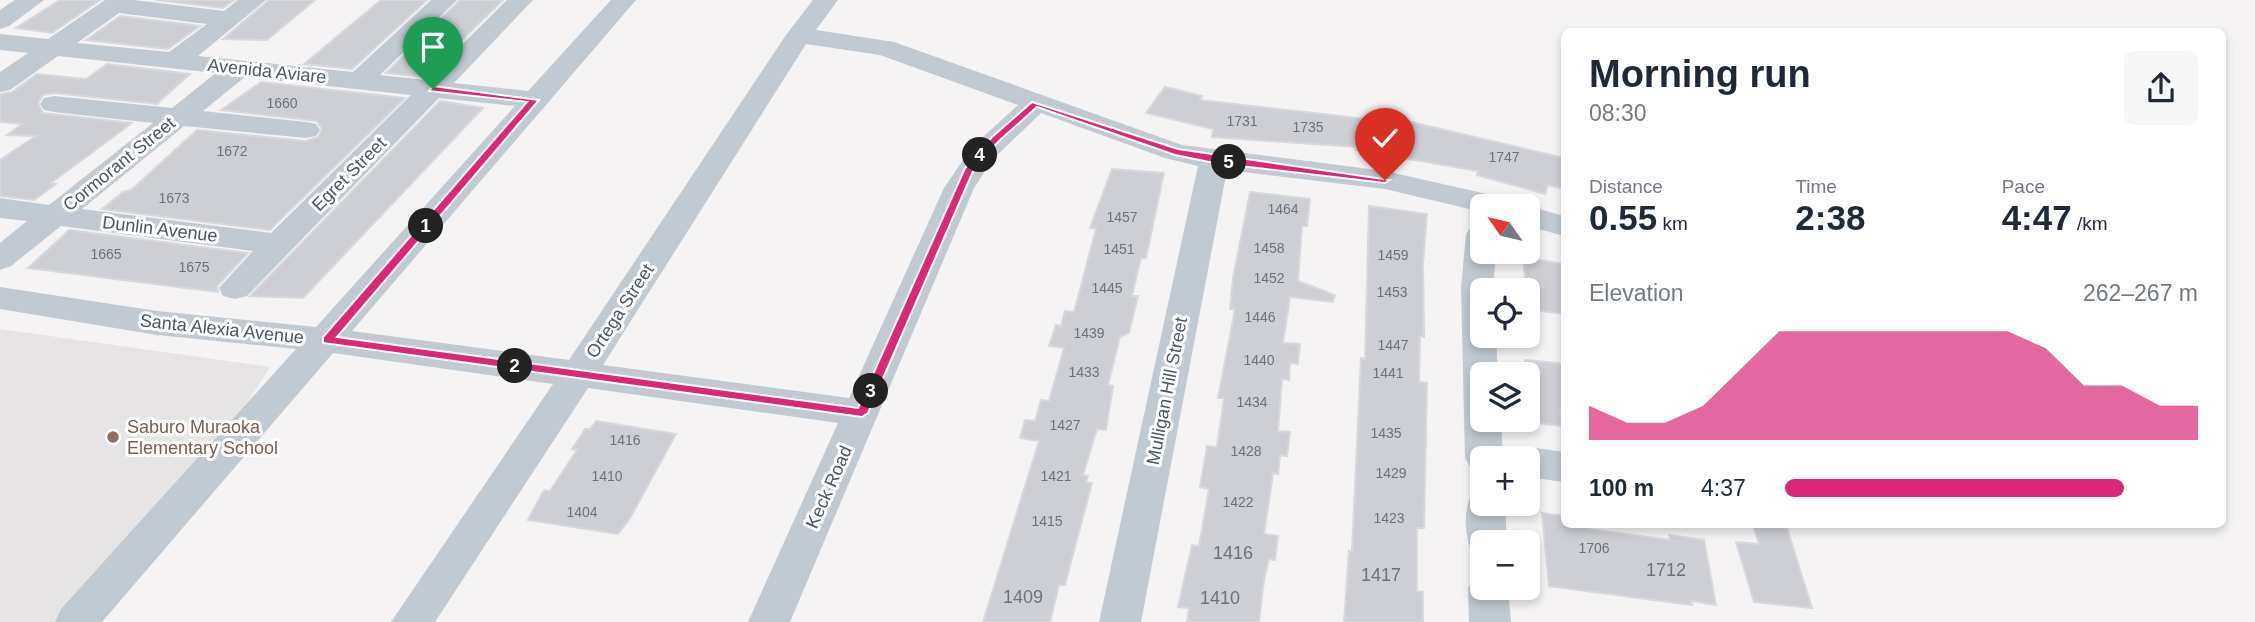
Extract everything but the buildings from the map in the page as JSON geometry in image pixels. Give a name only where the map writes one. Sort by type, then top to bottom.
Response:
[{"type":"street","points":[[0,21],[32,0]]},
{"type":"street","points":[[174,61],[254,0]]},
{"type":"street","points":[[359,81],[445,0]]},
{"type":"street","name":"Egret Street","points":[[236,288],[521,0]]},
{"type":"street","points":[[76,622],[624,0]]},
{"type":"street","name":"Ortega Street","points":[[412,622],[578,375],[799,35],[826,0]]},
{"type":"street","points":[[0,84],[118,2],[230,19]]},
{"type":"street","points":[[799,35],[885,48],[1137,140],[1214,160],[1385,180],[1470,200]]},
{"type":"street","name":"Avenida Aviare","points":[[0,42],[534,100]]},
{"type":"street","name":"Cormorant Street","points":[[0,259],[239,68]]},
{"type":"street","points":[[54,104],[306,131]]},
{"type":"street","name":"Keck Road","points":[[769,622],[964,178],[982,153],[1035,104]]},
{"type":"street","name":"Mulligan Hill Street","points":[[1121,622],[1214,160]]},
{"type":"street","name":"Dunlin Avenue","points":[[0,208],[278,244]]},
{"type":"street","points":[[1540,219],[1561,225]]},
{"type":"street","points":[[1479,264],[1477,288],[1487,446]]},
{"type":"street","name":"Santa Alexia Avenue","points":[[0,298],[157,323],[327,340],[862,413]]},
{"type":"street","points":[[1540,464],[1561,467]]},
{"type":"street","points":[[1489,600],[1490,622]]},
{"type":"shaded area","name":"Saburo Muraoka Elementary School","points":[[0,329],[270,367],[182,506],[71,622],[0,622]]},
{"type":"place","name":"Saburo Muraoka Elementary School","points":[[113,437]]},
{"type":"route","points":[[433,89],[534,100],[327,340],[862,413],[970,168],[996,139],[1035,104],[1175,152],[1214,160],[1385,180]]}]
